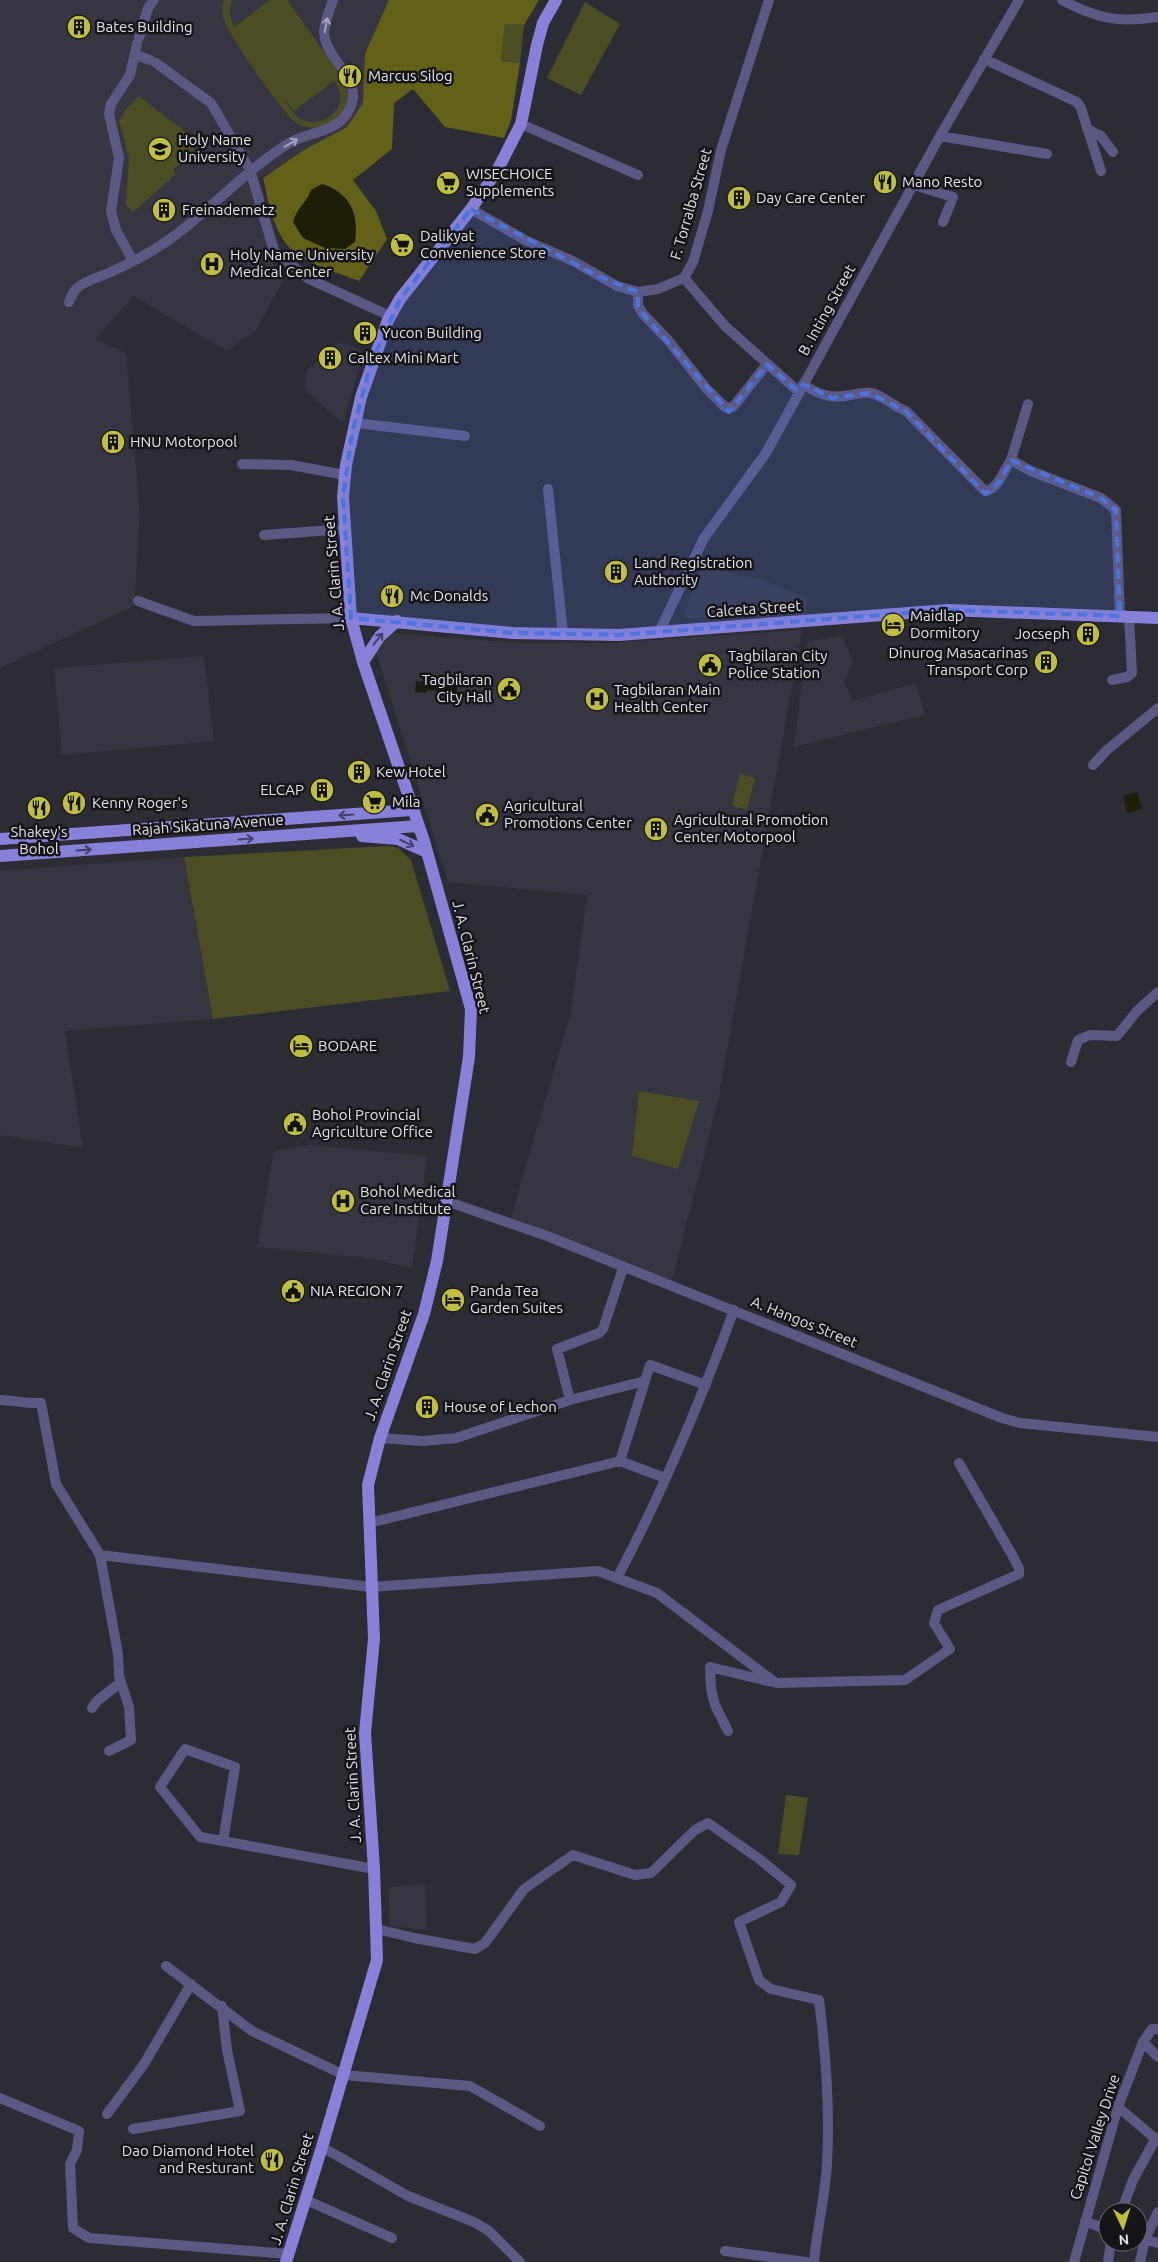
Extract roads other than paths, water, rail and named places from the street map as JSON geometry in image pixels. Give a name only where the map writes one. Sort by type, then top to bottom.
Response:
[{"type":"main road","name":"J. A. Clarin Street","points":[[287,2258],[344,2075],[377,1960],[374,1869],[365,1733],[374,1639],[368,1485],[380,1438],[424,1314],[437,1261],[467,1073],[471,1018],[427,852],[363,662],[352,618],[343,496],[345,475],[371,363],[390,316],[400,299],[471,209],[498,169],[521,124],[536,45],[543,23],[556,0]]},
{"type":"main road","name":"Calceta Street","points":[[352,618],[512,633],[619,635],[948,610],[1158,618]]},
{"type":"main road","points":[[363,662],[380,636],[397,621]]},
{"type":"main road","points":[[0,839],[412,810]]},
{"type":"main road","points":[[187,826],[190,843]]},
{"type":"main road","name":"Rajah Sikatuna Avenue","points":[[0,856],[418,826]]},
{"type":"main road","points":[[351,831],[367,838],[398,839],[427,852]]},
{"type":"street","points":[[133,261],[116,230],[111,211],[119,158],[109,114],[111,104],[130,75],[148,8],[154,0]]},
{"type":"street","points":[[69,302],[73,293],[81,285],[158,247],[250,170],[300,137],[315,134],[336,124],[348,113],[354,99],[352,84],[330,50],[324,32],[333,0]]},
{"type":"street","name":"F. Torralba Street","points":[[638,292],[658,289],[684,278],[693,262],[708,211],[721,150],[769,0]]},
{"type":"street","name":"B. Inting Street","points":[[659,632],[704,538],[766,452],[940,136],[1019,0]]},
{"type":"street","points":[[1062,0],[1096,16],[1128,21],[1158,17]]},
{"type":"street","points":[[136,55],[153,61],[211,103],[250,170],[274,251],[309,279],[390,316]]},
{"type":"street","points":[[984,59],[1046,89],[1070,97],[1081,108],[1101,171]]},
{"type":"street","points":[[521,124],[638,175]]},
{"type":"street","points":[[1087,129],[1100,136],[1115,152],[1096,152]]},
{"type":"street","points":[[940,136],[1047,154]]},
{"type":"street","points":[[914,185],[952,197],[944,222]]},
{"type":"street","points":[[471,209],[527,241],[573,261],[603,279],[638,292],[638,306],[644,315],[668,340],[706,388],[726,408],[733,407],[767,364]]},
{"type":"street","points":[[684,278],[725,326],[767,364],[800,388],[832,398],[869,393],[876,394],[895,407],[906,411],[985,491],[990,490],[1000,481],[1003,470],[1011,460],[1028,404]]},
{"type":"street","points":[[356,423],[465,436]]},
{"type":"street","points":[[1011,460],[1031,471],[1101,498],[1116,510],[1124,616],[1132,673],[1127,677],[1112,680]]},
{"type":"street","points":[[242,464],[291,465],[345,475]]},
{"type":"street","points":[[548,489],[563,634]]},
{"type":"street","points":[[264,535],[346,529]]},
{"type":"street","points":[[138,601],[194,621],[352,618]]},
{"type":"street","points":[[1093,765],[1107,750],[1158,708]]},
{"type":"street","points":[[1070,1062],[1078,1040],[1090,1036],[1117,1036],[1137,1011],[1158,992]]},
{"type":"street","name":"A. Hangos Street","points":[[446,1201],[547,1236],[622,1268],[734,1310],[1002,1418],[1020,1423],[1158,1437]]},
{"type":"street","points":[[570,1400],[557,1349],[599,1333],[603,1329],[622,1268]]},
{"type":"street","points":[[617,1578],[642,1532],[706,1385],[734,1310]]},
{"type":"street","points":[[620,1462],[650,1365],[706,1385]]},
{"type":"street","points":[[380,1438],[423,1441],[456,1438],[570,1400],[645,1380]]},
{"type":"street","points":[[0,1400],[12,1400],[24,1404],[41,1403],[56,1484],[100,1555],[121,1682],[129,1707],[131,1740],[109,1750]]},
{"type":"street","points":[[369,1523],[620,1462],[665,1478]]},
{"type":"street","points":[[728,1731],[713,1697],[710,1667],[776,1683],[905,1680],[950,1649],[934,1623],[938,1610],[1019,1574],[1019,1568],[1015,1560],[959,1463]]},
{"type":"street","points":[[100,1555],[371,1587],[598,1571],[657,1593],[776,1683]]},
{"type":"street","points":[[92,1708],[97,1700],[121,1682]]},
{"type":"street","points":[[223,1841],[236,1767],[185,1749],[160,1787],[200,1836],[223,1841],[374,1869]]},
{"type":"street","points":[[377,1929],[475,1949],[485,1944],[524,1889],[573,1855],[635,1875],[651,1873],[696,1830],[708,1824],[758,1858],[791,1885],[781,1902],[739,1922],[759,1980],[771,1989],[819,2000],[825,2041],[827,2165],[814,2262]]},
{"type":"street","points":[[166,1966],[222,2006],[252,2031],[344,2075],[470,2086],[540,2126]]},
{"type":"street","points":[[108,2114],[144,2064],[191,1984]]},
{"type":"street","points":[[134,2129],[240,2111],[227,2050],[222,2006]]},
{"type":"street","name":"Capitol Valley Drive","points":[[1074,2262],[1118,2107],[1143,2042],[1152,2029],[1158,2028]]},
{"type":"street","points":[[1143,2042],[1158,2057]]},
{"type":"street","points":[[0,2098],[79,2131],[77,2150],[70,2164],[73,2228],[89,2238],[287,2258]]},
{"type":"street","points":[[1118,2107],[1157,2140],[1133,2180],[1124,2202]]},
{"type":"street","points":[[322,2147],[408,2196],[474,2222],[489,2231],[520,2262]]},
{"type":"street","points":[[306,2200],[392,2238]]},
{"type":"street","points":[[1148,2229],[1158,2212]]},
{"type":"street","points":[[1085,2221],[1098,2226]]},
{"type":"street","points":[[725,2251],[806,2262]]},
{"type":"place","name":"Bates Building","points":[[79,27]]},
{"type":"place","name":"Marcus Silog","points":[[350,76]]},
{"type":"place","name":"Holy Name University","points":[[160,149]]},
{"type":"place","name":"Mano Resto","points":[[885,182]]},
{"type":"place","name":"WISECHOICE Supplements","points":[[448,183]]},
{"type":"place","name":"Day Care Center","points":[[739,198]]},
{"type":"place","name":"Freinademetz","points":[[164,210]]},
{"type":"place","name":"Dalikyat Convenience Store","points":[[402,245]]},
{"type":"place","name":"Holy Name University Medical Center","points":[[212,264]]},
{"type":"place","name":"Yucon Building","points":[[365,333]]},
{"type":"place","name":"Caltex Mini Mart","points":[[330,358]]},
{"type":"place","name":"HNU Motorpool","points":[[113,442]]},
{"type":"place","name":"Land Registration Authority","points":[[616,572]]},
{"type":"place","name":"Mc Donalds","points":[[392,596]]},
{"type":"place","name":"Maidlap Dormitory","points":[[893,625]]},
{"type":"place","name":"Jocseph","points":[[1088,634]]},
{"type":"place","name":"Dinurog Masacarinas Transport Corp","points":[[1046,662]]},
{"type":"place","name":"Tagbilaran City Police Station","points":[[710,665]]},
{"type":"place","name":"Tagbilaran City Hall","points":[[509,689]]},
{"type":"place","name":"Tagbilaran Main Health Center","points":[[597,699]]},
{"type":"place","name":"Kew Hotel","points":[[359,772]]},
{"type":"place","name":"ELCAP","points":[[322,790]]},
{"type":"place","name":"Mila","points":[[374,802]]},
{"type":"place","name":"Kenny Roger's","points":[[74,803]]},
{"type":"place","name":"Shakey's Bohol","points":[[39,808]]},
{"type":"place","name":"Agricultural Promotions Center","points":[[487,815]]},
{"type":"place","name":"Agricultural Promotion Center Motorpool","points":[[656,829]]},
{"type":"place","name":"BODARE","points":[[301,1046]]},
{"type":"place","name":"Bohol Provincial Agriculture Office","points":[[295,1124]]},
{"type":"place","name":"Bohol Medical Care Institute","points":[[343,1201]]},
{"type":"place","name":"NIA REGION 7","points":[[293,1291]]},
{"type":"place","name":"Panda Tea Garden Suites","points":[[453,1300]]},
{"type":"place","name":"House of Lechon","points":[[427,1407]]},
{"type":"place","name":"Dao Diamond Hotel and Resturant","points":[[272,2160]]}]
